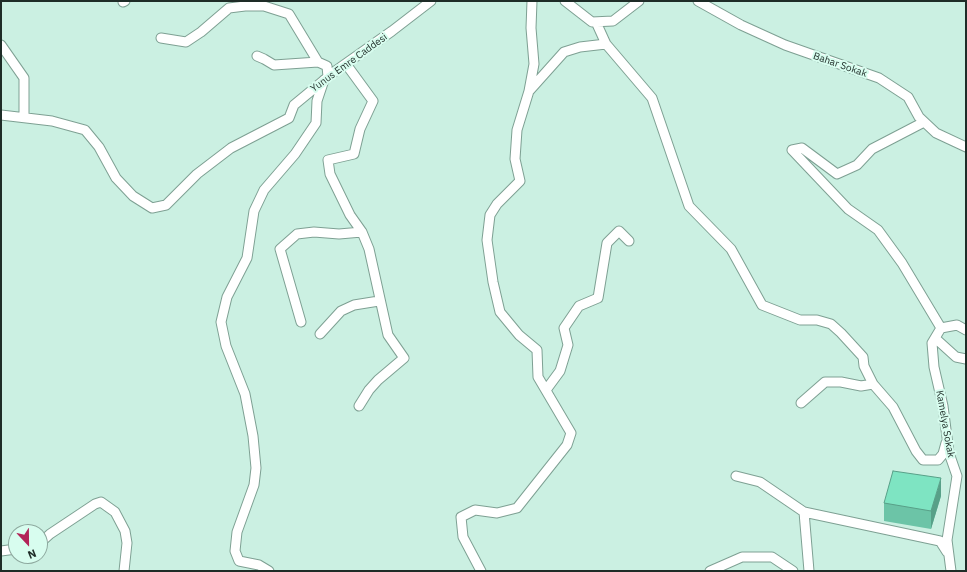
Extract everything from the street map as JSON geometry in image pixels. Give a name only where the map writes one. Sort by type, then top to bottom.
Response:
[{"type":"street","name":"Yunus Emre Caddesi","points":[[1,115],[24,116],[52,121],[85,130],[99,147],[116,178],[133,196],[152,208],[166,205],[197,174],[231,148],[289,118],[294,105],[326,78],[431,1]]},
{"type":"street","points":[[481,571],[463,537],[461,517],[475,510],[498,513],[517,508],[567,445],[570,433],[538,376],[537,350],[519,335],[500,312],[493,282],[487,240],[490,215],[497,204],[520,181],[515,159],[517,130],[529,91],[534,64],[531,28],[532,1]]},
{"type":"street","points":[[565,1],[592,22],[613,21],[640,1]]},
{"type":"street","name":"Bahar Sokak","points":[[698,1],[741,26],[784,45],[879,78],[908,97],[919,117],[936,133],[966,147]]},
{"type":"street","points":[[160,38],[186,42],[201,32],[229,8],[264,6],[289,14],[318,62]]},
{"type":"street","points":[[596,22],[606,44],[652,98],[689,206],[731,249],[762,305],[800,320],[817,320],[831,324],[841,333],[863,357],[864,366],[873,384],[893,407],[916,451],[923,460],[938,460],[943,454],[946,440]]},
{"type":"street","points":[[529,91],[564,52],[580,47],[606,44]]},
{"type":"street","points":[[1,45],[24,78],[24,116]]},
{"type":"street","points":[[257,56],[274,65],[318,62],[327,66],[326,78],[317,101],[316,123],[295,154],[264,190],[254,211],[246,258],[227,297],[221,322],[226,346],[245,394],[253,436],[256,468],[254,485],[237,532],[235,551],[239,561],[259,565],[269,571]]},
{"type":"street","points":[[346,64],[373,101],[360,129],[354,154],[328,160],[330,174],[350,216],[362,232],[369,249],[379,301],[388,335],[404,358],[378,380],[369,390],[359,406]]},
{"type":"street","points":[[924,122],[872,149],[857,165],[837,174],[802,148],[792,150],[848,209],[878,230],[902,263],[941,328],[956,325],[966,330]]},
{"type":"street","points":[[546,390],[560,372],[568,345],[564,328],[579,306],[598,298],[607,243],[619,231],[629,241]]},
{"type":"street","points":[[301,322],[280,249],[297,234],[314,232],[339,234],[362,232]]},
{"type":"street","points":[[320,334],[341,311],[354,305],[379,301]]},
{"type":"street","name":"Kamelya Sokak","points":[[941,328],[932,343],[934,367],[943,406],[946,440],[957,476],[947,540],[951,571]]},
{"type":"street","points":[[935,338],[956,357],[966,359]]},
{"type":"street","points":[[801,403],[825,382],[841,382],[861,386],[873,384]]},
{"type":"street","points":[[736,476],[760,482],[804,512],[940,541],[948,553]]},
{"type":"street","points":[[48,536],[95,504],[101,502],[115,512],[125,531],[127,543],[124,571]]},
{"type":"street","points":[[804,512],[809,571]]},
{"type":"street","points":[[710,571],[742,557],[772,557],[793,571]]},
{"type":"building","points":[[893,471],[941,478],[931,511],[884,503]]}]
